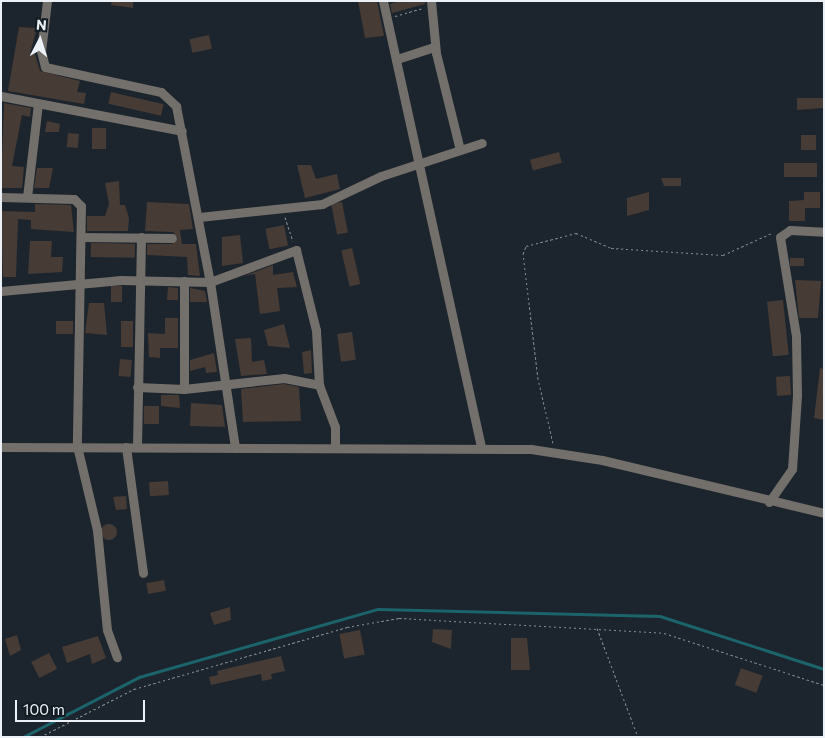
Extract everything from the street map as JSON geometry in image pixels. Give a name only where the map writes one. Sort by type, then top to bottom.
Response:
[{"type":"street","points":[[47,1],[41,51],[45,67],[161,92],[176,106],[199,217],[227,383],[235,448]]},
{"type":"street","points":[[383,1],[481,446]]},
{"type":"street","points":[[431,4],[435,47],[460,150]]},
{"type":"street","points":[[397,59],[435,47]]},
{"type":"street","points":[[1,96],[182,131]]},
{"type":"street","points":[[27,197],[38,104]]},
{"type":"street","points":[[199,217],[282,209],[334,201],[367,182],[482,143]]},
{"type":"street","points":[[1,197],[27,197],[79,202],[82,237],[82,284],[77,446],[97,530],[107,630],[117,657]]},
{"type":"street","points":[[769,502],[792,469],[797,395],[796,336],[780,237],[790,230],[824,232]]},
{"type":"street","points":[[82,237],[172,238]]},
{"type":"street","points":[[137,447],[138,280],[141,237]]},
{"type":"street","points":[[1,282],[5,291],[138,280],[210,282],[296,250],[316,330],[319,385],[335,428],[335,445]]},
{"type":"street","points":[[184,281],[184,389]]},
{"type":"street","points":[[137,387],[184,389],[284,378],[319,385]]},
{"type":"street","points":[[1,447],[481,446],[555,451],[769,502],[824,513]]},
{"type":"street","points":[[126,447],[143,573]]},
{"type":"path","points":[[387,19],[431,4]]},
{"type":"path","points":[[282,209],[296,250]]},
{"type":"path","points":[[555,451],[538,379],[523,254],[526,246],[576,233],[611,248],[716,255],[735,253],[764,233],[780,237]]},
{"type":"path","points":[[40,737],[134,689],[377,620],[597,627],[694,639],[824,685]]},
{"type":"path","points":[[597,627],[638,737]]},
{"type":"building","points":[[112,1],[133,1],[133,8],[111,5]]},
{"type":"building","points":[[358,1],[377,1],[384,36],[365,38]]},
{"type":"building","points":[[400,1],[425,1],[425,4],[392,13],[390,4]]},
{"type":"building","points":[[19,27],[37,28],[30,53],[35,54],[40,71],[80,81],[77,92],[86,93],[84,104],[8,91]]},
{"type":"building","points":[[209,35],[212,49],[192,53],[189,39]]},
{"type":"building","points":[[111,92],[164,104],[161,116],[108,104]]},
{"type":"building","points":[[797,98],[824,98],[824,108],[797,110]]},
{"type":"building","points":[[4,103],[31,108],[30,117],[22,115],[12,166],[24,167],[22,188],[1,188]]},
{"type":"building","points":[[47,121],[60,124],[59,132],[45,132]]},
{"type":"building","points":[[92,128],[106,128],[106,149],[92,149]]},
{"type":"building","points":[[68,133],[79,134],[78,148],[67,147]]},
{"type":"building","points":[[801,135],[816,135],[816,150],[801,150]]},
{"type":"building","points":[[559,152],[562,163],[533,170],[530,160]]},
{"type":"building","points":[[784,163],[817,163],[817,177],[784,177]]},
{"type":"building","points":[[297,165],[311,165],[316,179],[337,174],[340,189],[305,198]]},
{"type":"building","points":[[37,168],[53,168],[49,188],[34,188]]},
{"type":"building","points":[[661,178],[681,178],[681,186],[664,186]]},
{"type":"building","points":[[119,181],[120,205],[125,205],[129,218],[128,231],[87,231],[87,216],[105,216],[109,204],[105,183]]},
{"type":"building","points":[[649,192],[649,210],[627,216],[627,198]]},
{"type":"building","points":[[804,192],[820,192],[820,208],[805,208],[805,221],[789,221],[789,201],[804,200]]},
{"type":"building","points":[[147,202],[189,204],[193,229],[180,230],[182,244],[196,244],[200,276],[188,275],[187,257],[147,255],[147,244],[172,244],[178,238],[173,232],[145,231]]},
{"type":"building","points":[[342,202],[348,232],[337,235],[331,204]]},
{"type":"building","points":[[35,204],[71,205],[74,232],[31,229],[31,220],[18,219],[16,277],[3,277],[1,211],[35,212]]},
{"type":"building","points":[[284,225],[288,246],[269,249],[265,229]]},
{"type":"building","points":[[240,235],[243,263],[222,266],[222,237]]},
{"type":"building","points":[[30,241],[52,241],[51,257],[63,257],[62,272],[28,274]]},
{"type":"building","points":[[91,243],[135,244],[135,258],[91,257]]},
{"type":"building","points":[[352,248],[360,284],[350,287],[341,250]]},
{"type":"building","points":[[790,258],[804,258],[804,266],[790,266]]},
{"type":"building","points":[[273,265],[273,275],[293,272],[297,287],[277,288],[280,311],[260,314],[255,274],[244,276]]},
{"type":"building","points":[[795,280],[821,281],[818,318],[799,318]]},
{"type":"building","points":[[111,286],[122,286],[122,302],[111,302]]},
{"type":"building","points":[[168,287],[178,288],[178,300],[167,300]]},
{"type":"building","points":[[190,288],[205,291],[207,302],[190,302]]},
{"type":"building","points":[[783,300],[789,355],[773,356],[767,302]]},
{"type":"building","points":[[89,303],[104,303],[107,335],[85,333]]},
{"type":"building","points":[[165,318],[178,318],[178,348],[160,348],[160,358],[149,357],[148,333],[165,334]]},
{"type":"building","points":[[56,321],[73,321],[73,334],[56,334]]},
{"type":"building","points":[[121,321],[133,321],[133,347],[121,347]]},
{"type":"building","points":[[284,324],[290,348],[268,346],[264,330]]},
{"type":"building","points":[[352,332],[356,360],[341,362],[337,334]]},
{"type":"building","points":[[251,338],[252,362],[264,360],[267,374],[241,376],[235,339]]},
{"type":"building","points":[[311,350],[312,373],[304,374],[302,352]]},
{"type":"building","points":[[214,353],[217,372],[206,373],[205,367],[190,371],[190,360]]},
{"type":"building","points":[[120,359],[132,360],[130,377],[119,376]]},
{"type":"building","points":[[820,368],[824,369],[824,420],[814,418]]},
{"type":"building","points":[[790,376],[791,395],[777,396],[776,377]]},
{"type":"building","points":[[284,384],[299,387],[301,421],[243,422],[241,389]]},
{"type":"building","points":[[161,395],[179,395],[180,408],[161,406]]},
{"type":"building","points":[[191,403],[222,405],[225,427],[190,426]]},
{"type":"building","points":[[144,406],[159,406],[159,424],[144,424]]},
{"type":"building","points":[[168,481],[169,495],[150,496],[149,482]]},
{"type":"building","points":[[126,496],[127,509],[116,510],[113,497]]},
{"type":"building","points":[[109,524],[117,532],[109,540],[101,532]]},
{"type":"building","points":[[164,580],[166,591],[148,594],[146,583]]},
{"type":"building","points":[[230,607],[231,620],[214,625],[210,613]]},
{"type":"building","points":[[433,629],[452,630],[451,649],[432,642]]},
{"type":"building","points":[[360,630],[365,655],[344,659],[339,634]]},
{"type":"building","points":[[17,635],[21,650],[10,656],[5,639]]},
{"type":"building","points":[[98,636],[106,658],[92,664],[90,654],[67,663],[62,647]]},
{"type":"building","points":[[511,638],[527,638],[530,670],[511,670]]},
{"type":"building","points":[[49,653],[57,669],[39,678],[31,662]]},
{"type":"building","points":[[281,656],[285,671],[271,674],[272,679],[262,681],[261,674],[211,685],[209,677],[218,675],[217,671]]},
{"type":"building","points":[[741,668],[763,676],[756,693],[735,685]]},
{"type":"waterway","points":[[23,737],[139,677],[378,609],[660,616],[824,669]]}]
